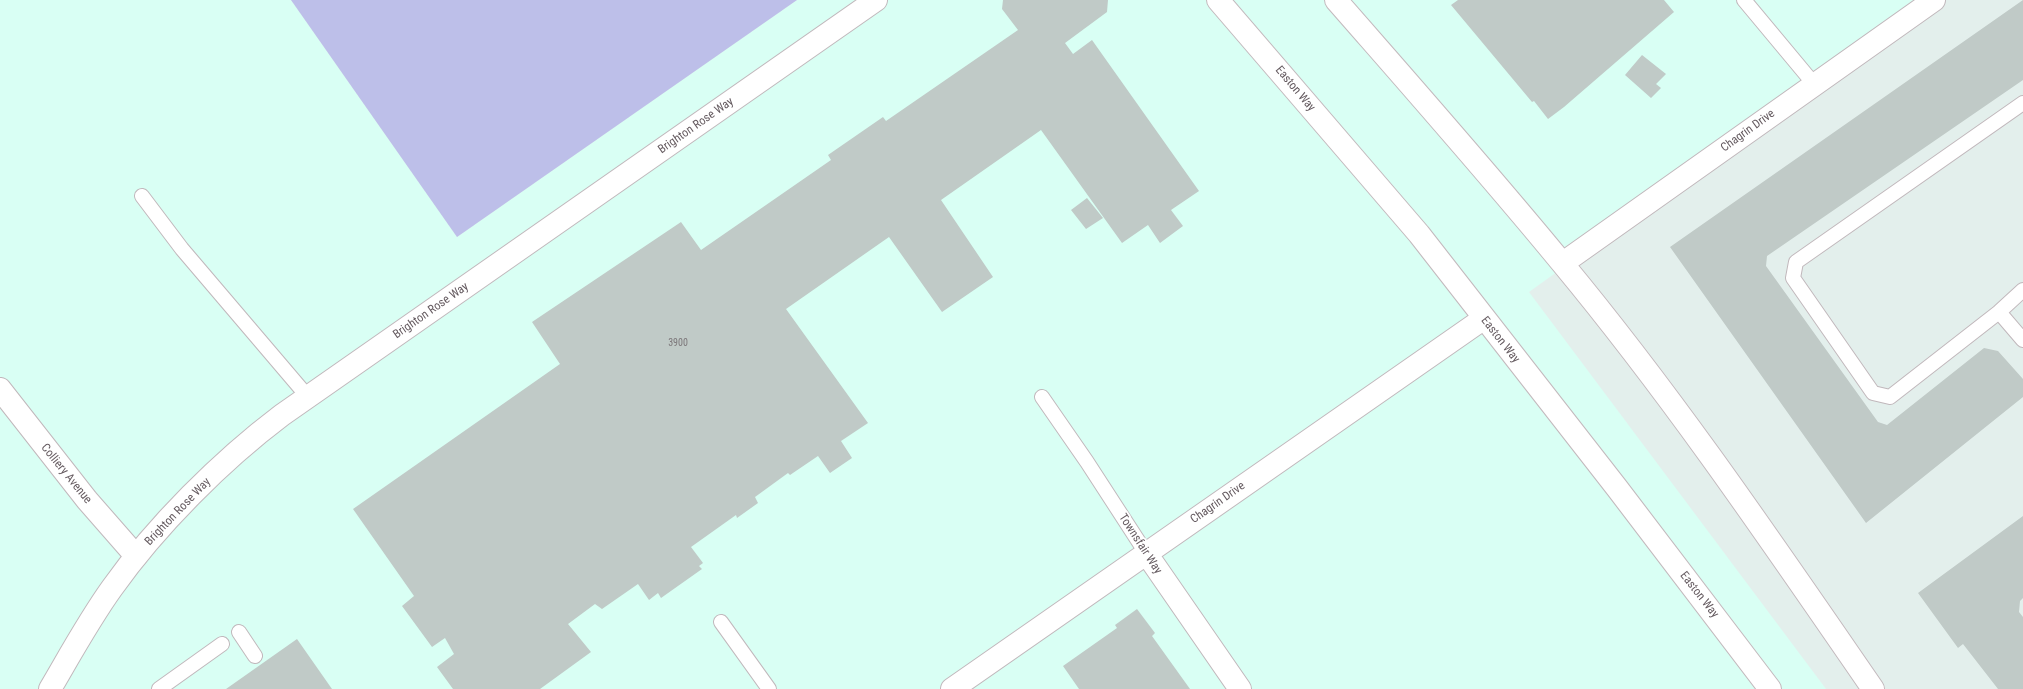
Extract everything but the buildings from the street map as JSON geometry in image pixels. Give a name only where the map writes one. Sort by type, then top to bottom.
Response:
[{"type":"street","name":"Brighton Rose Way","points":[[50,689],[95,613],[136,556],[161,528],[226,462],[255,436],[308,397],[876,0]]},
{"type":"street","name":"Easton Way","points":[[1218,0],[1419,234],[1483,319],[1632,507],[1770,689]]},
{"type":"street","points":[[1336,0],[1563,263],[1671,403],[1787,565],[1873,689]]},
{"type":"street","name":"Chagrin Drive","points":[[1563,263],[1934,0]]},
{"type":"street","name":"Chagrin Drive","points":[[952,689],[1483,319]]},
{"type":"street","name":"Colliery Avenue","points":[[0,389],[82,494],[136,556]]},
{"type":"street","name":"Townsfair Way","points":[[1146,553],[1240,689]]},
{"type":"lane","points":[[1744,0],[1814,84]]},
{"type":"lane","points":[[2023,103],[1796,262],[1793,278],[1873,393],[1890,397],[1999,312],[2023,290]]},
{"type":"lane","points":[[142,196],[182,249],[308,397]]},
{"type":"lane","points":[[1999,312],[2023,340]]},
{"type":"lane","name":"Townsfair Way","points":[[1042,397],[1087,462],[1146,553]]},
{"type":"lane","points":[[721,622],[769,689]]},
{"type":"lane","points":[[239,632],[255,656]]},
{"type":"lane","points":[[159,689],[222,644]]},
{"type":"shaded area","points":[[0,0],[291,0],[457,237],[797,0],[1936,0],[1529,292],[1826,689],[0,689]]},
{"type":"shaded area","points":[[291,0],[797,0],[457,237]]}]
